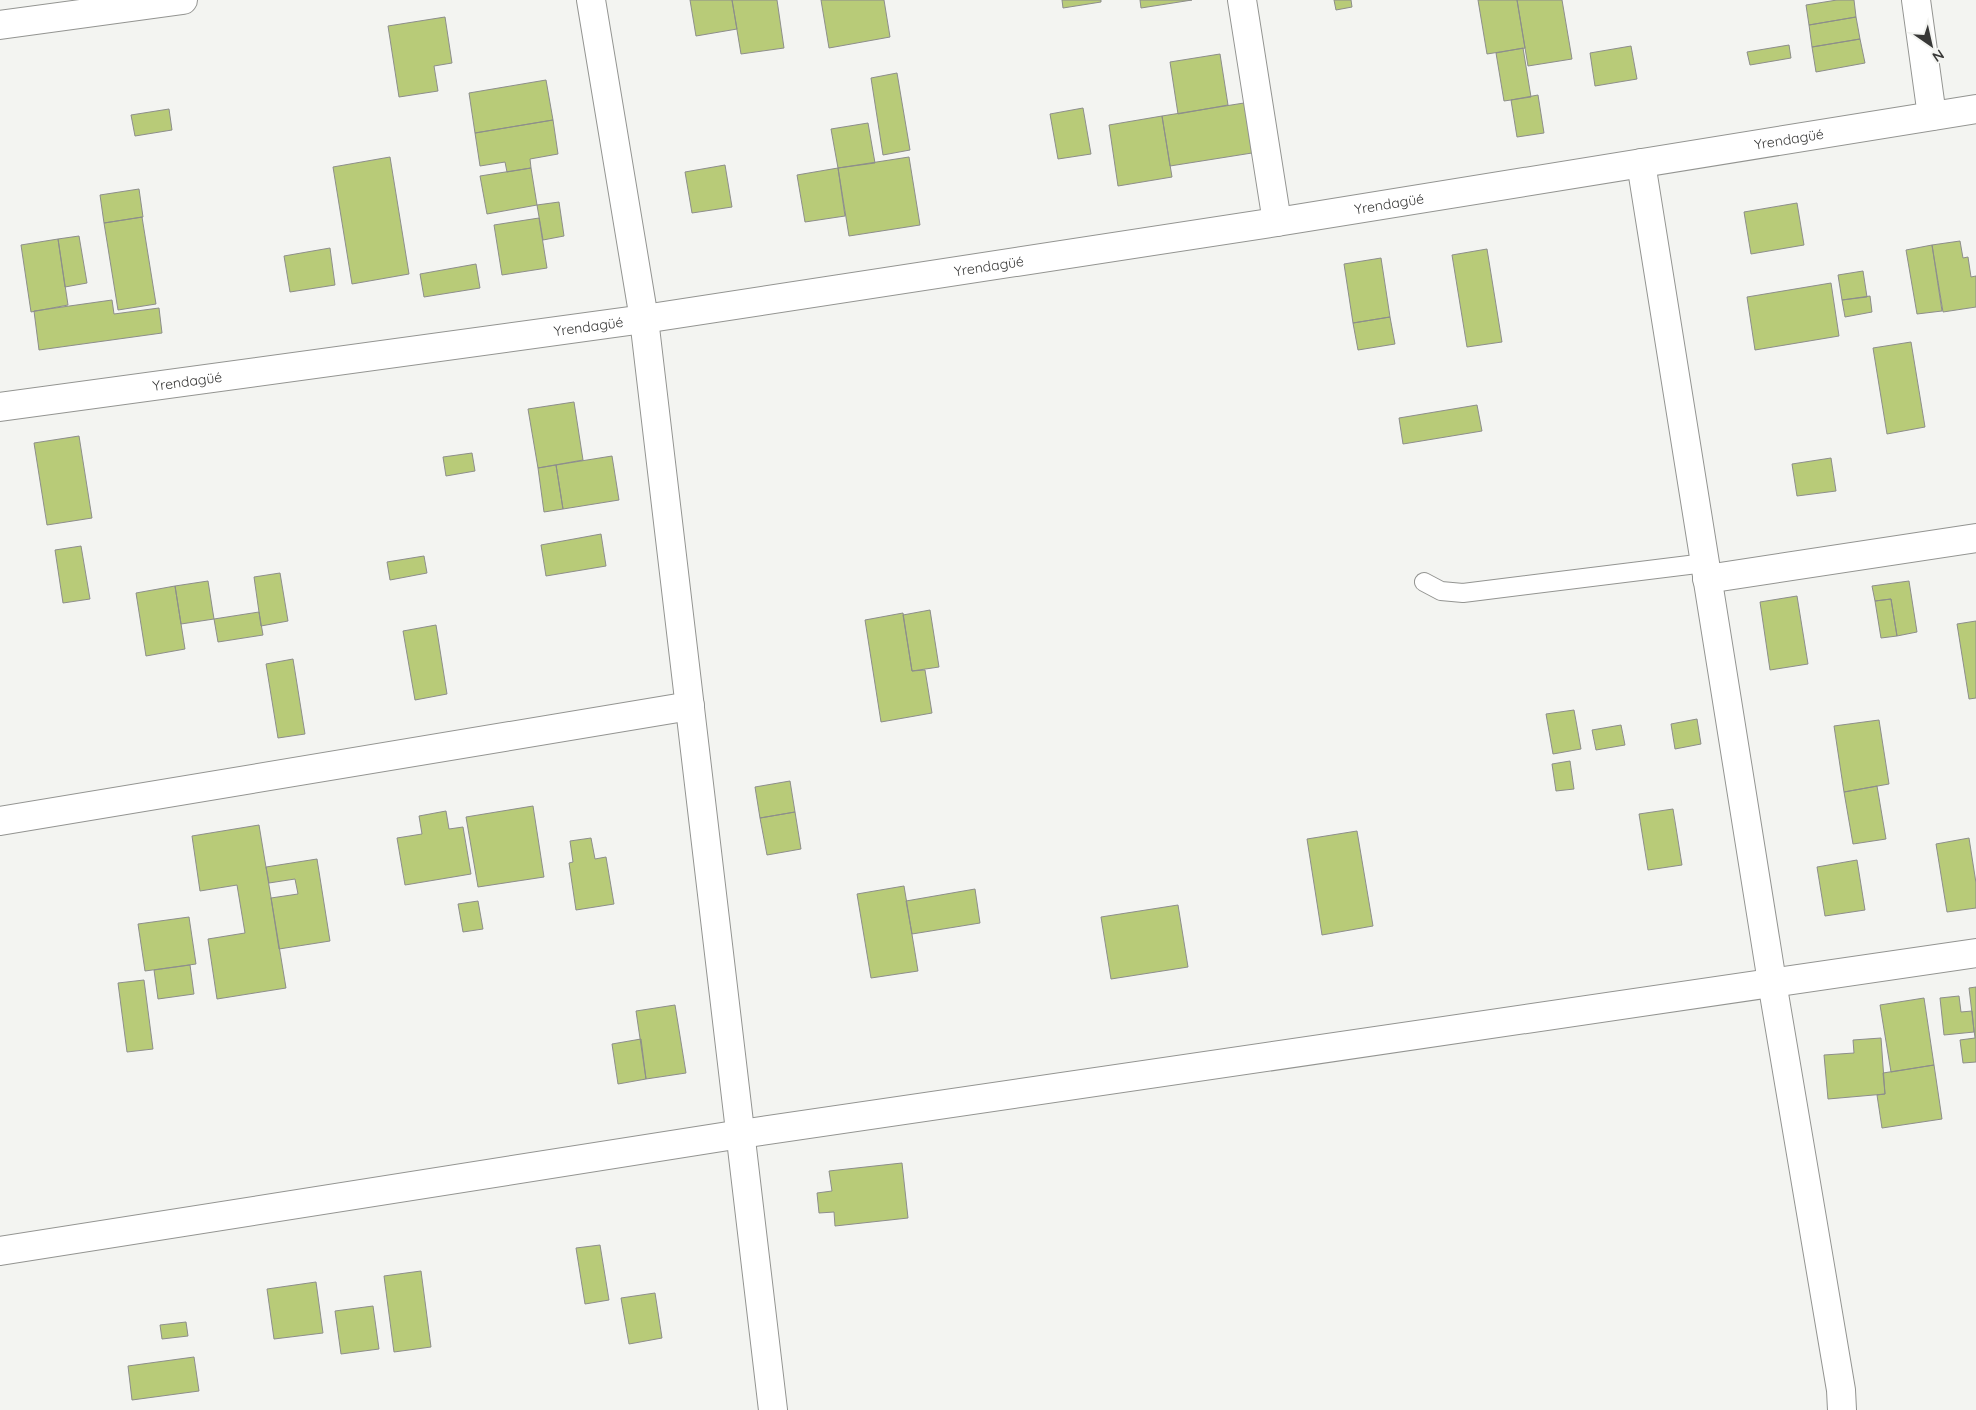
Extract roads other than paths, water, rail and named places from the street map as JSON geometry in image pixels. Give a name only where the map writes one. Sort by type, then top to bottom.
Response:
[{"type":"street","points":[[0,25],[182,0]]},
{"type":"street","points":[[591,0],[644,319],[773,1410]]},
{"type":"street","points":[[1242,0],[1277,222]]},
{"type":"street","points":[[1916,0],[1932,116]]},
{"type":"street","name":"Yrendagüé","points":[[0,407],[644,319],[1277,222],[1976,109]]},
{"type":"street","points":[[1640,163],[1772,982],[1841,1390],[1842,1410]]},
{"type":"street","points":[[1706,571],[1976,538]]},
{"type":"street","points":[[0,821],[690,706]]},
{"type":"street","points":[[0,1251],[741,1134],[1976,952]]},
{"type":"lane","points":[[1424,582],[1441,591],[1463,593],[1706,571]]}]
